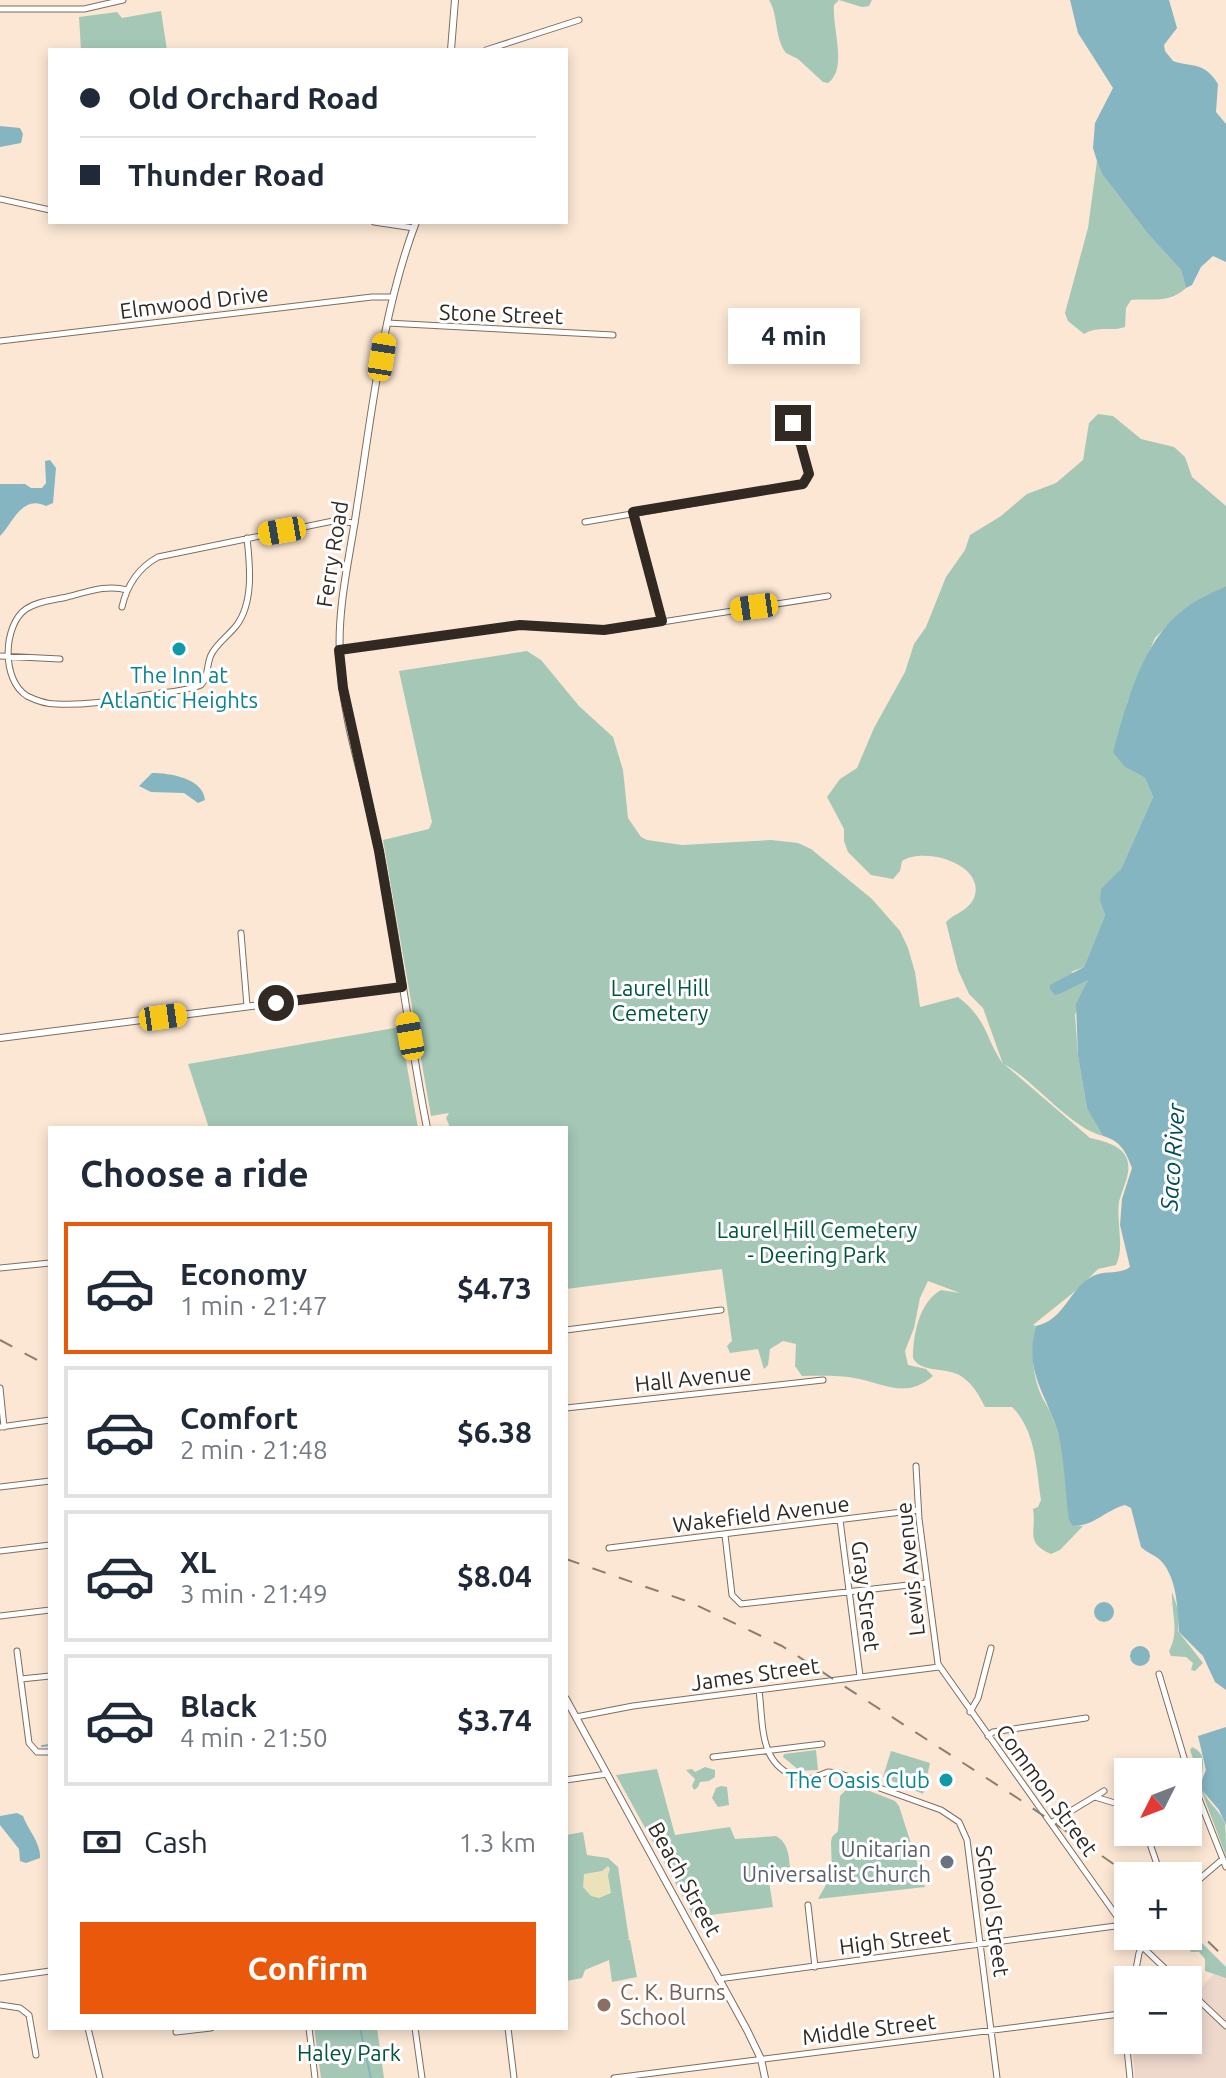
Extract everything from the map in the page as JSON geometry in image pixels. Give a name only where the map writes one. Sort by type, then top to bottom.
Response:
[{"type":"main road","points":[[451,48],[455,0]]},
{"type":"main road","name":"Ferry Road","points":[[402,987],[379,851],[343,688],[339,650],[341,617],[387,323],[415,225]]},
{"type":"main road","points":[[0,1038],[402,987],[427,1126]]},
{"type":"main road","name":"Beach Street","points":[[568,1703],[761,2059],[765,2078]]},
{"type":"street","points":[[0,9],[84,9],[123,0]]},
{"type":"street","points":[[492,48],[579,20]]},
{"type":"street","points":[[0,199],[48,210]]},
{"type":"street","name":"Elmwood Drive","points":[[0,341],[393,297]]},
{"type":"street","name":"Stone Street","points":[[387,323],[613,335]]},
{"type":"street","points":[[585,522],[800,485],[809,474],[801,445]]},
{"type":"street","points":[[633,512],[662,621]]},
{"type":"street","points":[[122,607],[127,590],[137,574],[158,557],[333,521],[355,523]]},
{"type":"street","points":[[127,590],[111,587],[28,608],[13,627],[9,656],[13,680],[25,695],[52,704],[85,703],[203,685],[211,654],[237,625],[244,608],[249,570],[247,538]]},
{"type":"street","points":[[339,650],[520,625],[604,630],[828,596]]},
{"type":"street","points":[[0,656],[60,659]]},
{"type":"street","points":[[241,933],[247,1006]]},
{"type":"street","points":[[0,1268],[48,1263]]},
{"type":"street","points":[[568,1330],[721,1310]]},
{"type":"street","name":"Hall Avenue","points":[[568,1408],[823,1380]]},
{"type":"street","points":[[0,1388],[2,1427],[48,1420]]},
{"type":"street","name":"Lewis Avenue","points":[[916,1466],[926,1583],[940,1667]]},
{"type":"street","points":[[0,1487],[48,1481]]},
{"type":"street","name":"Wakefield Avenue","points":[[609,1548],[918,1510]]},
{"type":"street","name":"Gray Street","points":[[840,1520],[860,1676]]},
{"type":"street","points":[[725,1535],[732,1595],[736,1602],[750,1605],[926,1583]]},
{"type":"street","points":[[0,1551],[48,1545]]},
{"type":"street","points":[[0,1616],[48,1610]]},
{"type":"street","points":[[970,1712],[978,1698],[991,1648]]},
{"type":"street","points":[[17,1651],[28,1740],[33,1750],[48,1752]]},
{"type":"street","name":"James Street","points":[[576,1717],[611,1709],[940,1667]]},
{"type":"street","name":"Common Street","points":[[940,1667],[1114,1912]]},
{"type":"street","points":[[1159,1674],[1188,1771],[1226,1867]]},
{"type":"street","points":[[21,1679],[48,1676]]},
{"type":"street","points":[[759,1690],[767,1751]]},
{"type":"street","points":[[988,1736],[993,1732],[1086,1718]]},
{"type":"street","points":[[713,1757],[822,1744]]},
{"type":"street","name":"School Street","points":[[767,1751],[777,1768],[796,1777],[807,1780],[824,1773],[838,1773],[954,1817],[962,1826],[967,1840],[982,1945],[997,2078]]},
{"type":"street","points":[[568,1780],[607,1774]]},
{"type":"street","points":[[1051,1823],[1104,1791]]},
{"type":"street","points":[[1095,1797],[1114,1803]]},
{"type":"street","points":[[1202,1877],[1223,1859]]},
{"type":"street","points":[[808,1905],[815,1967]]},
{"type":"street","name":"High Street","points":[[718,1979],[1114,1926]]},
{"type":"street","name":"Common Street","points":[[1145,1950],[1162,1966]]},
{"type":"street","points":[[0,1978],[48,1971]]},
{"type":"street","points":[[1202,2003],[1226,2026]]},
{"type":"street","points":[[0,2005],[20,2008],[29,2015],[36,2055]]},
{"type":"street","name":"Middle Street","points":[[614,2078],[1114,2015]]},
{"type":"street","points":[[88,2030],[100,2078]]},
{"type":"street","points":[[176,2032],[194,2030]]},
{"type":"street","points":[[309,2030],[315,2078]]},
{"type":"street","points":[[415,2030],[422,2078]]},
{"type":"street","points":[[508,2030],[514,2078]]},
{"type":"street","points":[[1129,2054],[1130,2078]]},
{"type":"shaded area","points":[[1219,1968],[1226,1974],[1226,2078],[1135,2078],[1133,2054],[1202,2054],[1202,1987]]},
{"type":"green space","points":[[769,0],[839,0],[834,5],[837,68],[828,83],[786,53]]},
{"type":"green space","points":[[839,0],[872,0],[869,6],[862,7]]},
{"type":"green space","points":[[161,11],[167,48],[81,48],[79,17],[117,12],[122,18]]},
{"type":"green space","points":[[1097,161],[1102,174],[1148,234],[1181,270],[1186,288],[1167,298],[1131,300],[1126,308],[1125,327],[1084,334],[1068,321],[1065,313],[1088,228]]},
{"type":"green space","points":[[1098,414],[1113,416],[1141,439],[1174,447],[1185,457],[1192,477],[1226,506],[1226,586],[1183,610],[1155,638],[1127,703],[1125,767],[1145,778],[1153,797],[1121,869],[1100,902],[1105,915],[1084,967],[1071,972],[1088,980],[1075,1015],[1078,1056],[1087,1109],[1103,1136],[1078,1124],[1004,1064],[1090,1138],[1121,1150],[1128,1165],[1118,1210],[1120,1251],[1116,1265],[1098,1269],[1033,1325],[1036,1326],[1033,1353],[1036,1382],[1060,1440],[1073,1526],[1083,1526],[1060,1550],[1051,1554],[1034,1540],[1033,1509],[1038,1507],[1041,1500],[1034,1450],[1020,1417],[1012,1407],[985,1407],[972,1386],[961,1376],[921,1366],[913,1358],[916,1330],[927,1302],[941,1290],[960,1293],[928,1281],[905,1351],[908,1365],[926,1369],[933,1376],[913,1387],[895,1388],[848,1377],[802,1376],[795,1366],[796,1344],[783,1341],[770,1349],[768,1365],[764,1369],[758,1349],[730,1353],[727,1346],[732,1341],[722,1269],[568,1289],[568,1126],[450,1126],[446,1118],[449,1113],[431,1116],[383,840],[429,829],[432,822],[399,671],[527,651],[541,660],[579,706],[613,737],[623,770],[628,818],[641,837],[682,845],[771,840],[798,843],[811,849],[872,899],[900,931],[915,972],[920,1007],[958,997],[981,1021],[1003,1064],[983,1008],[969,994],[958,970],[946,922],[974,898],[976,886],[971,876],[951,861],[924,856],[902,861],[900,871],[893,879],[871,875],[848,852],[844,829],[827,797],[840,779],[857,768],[874,728],[905,672],[914,644],[926,627],[946,577],[965,550],[970,535],[1001,516],[1027,494],[1056,483],[1083,460],[1089,423]]},
{"type":"green space","points":[[400,1027],[418,1126],[208,1126],[188,1064]]},
{"type":"green space","points":[[1172,1592],[1179,1612],[1178,1631],[1203,1663],[1195,1671],[1191,1670],[1193,1663],[1186,1657],[1171,1656],[1169,1651],[1175,1629]]},
{"type":"green space","points":[[1192,1747],[1201,1754],[1203,1759],[1202,1770],[1202,1758],[1193,1758]]},
{"type":"green space","points":[[816,1750],[818,1770],[800,1771],[783,1757],[784,1754]]},
{"type":"green space","points":[[891,1751],[930,1763],[923,1794],[883,1777]]},
{"type":"green space","points":[[705,1767],[715,1770],[715,1777],[700,1782],[694,1790],[695,1779],[686,1770],[695,1772]]},
{"type":"green space","points":[[657,1769],[675,1835],[730,1827],[735,1839],[776,1836],[781,1839],[788,1854],[791,1878],[769,1882],[773,1907],[694,1917],[616,1775]]},
{"type":"green space","points":[[852,1784],[895,1801],[899,1806],[925,1887],[818,1899],[832,1874],[831,1842],[838,1831],[840,1796]]},
{"type":"green space","points":[[1202,1786],[1225,1824],[1226,1856],[1202,1792]]},
{"type":"green space","points":[[727,1787],[729,1805],[718,1807],[712,1798],[716,1788]]},
{"type":"green space","points":[[583,1832],[587,1855],[608,1858],[618,1867],[627,1940],[630,1940],[637,1977],[612,1982],[609,1960],[585,1970],[582,1978],[568,1981],[568,1835]]},
{"type":"green space","points":[[1202,1943],[1226,1967],[1226,1978],[1205,1971],[1205,1959],[1199,1952],[1190,1950],[1202,1950]]},
{"type":"green space","name":"Haley Park","points":[[314,2030],[377,2030],[384,2078],[321,2078]]},
{"type":"sand","points":[[608,1866],[611,1893],[599,1898],[591,1896],[583,1887],[584,1874],[602,1871]]},
{"type":"water","points":[[1070,0],[1169,0],[1177,28],[1164,45],[1165,51],[1173,61],[1203,68],[1218,84],[1216,112],[1226,124],[1226,262],[1213,256],[1201,267],[1192,285],[1186,288],[1181,270],[1148,234],[1102,174],[1093,148],[1095,123],[1113,88],[1078,33]]},
{"type":"water","points":[[0,126],[20,128],[23,134],[21,143],[0,147]]},
{"type":"water","points":[[50,460],[56,468],[53,503],[24,507],[0,536],[0,484],[42,488],[46,483],[45,461]]},
{"type":"water","name":"Saco River","points":[[1226,586],[1226,1690],[1215,1682],[1203,1656],[1179,1632],[1171,1577],[1160,1560],[1141,1547],[1131,1508],[1125,1505],[1118,1507],[1080,1525],[1073,1526],[1069,1520],[1058,1433],[1038,1382],[1032,1357],[1036,1326],[1054,1317],[1085,1281],[1102,1273],[1130,1267],[1120,1225],[1122,1199],[1132,1168],[1122,1148],[1103,1136],[1087,1109],[1078,1056],[1076,1004],[1088,980],[1055,995],[1050,985],[1084,967],[1105,915],[1100,902],[1101,889],[1121,869],[1153,797],[1145,778],[1125,767],[1113,752],[1138,675],[1156,639],[1169,624],[1193,603]]},
{"type":"water","points":[[152,773],[168,774],[192,782],[198,786],[205,800],[198,803],[184,793],[151,792],[139,786]]},
{"type":"water","points":[[1104,1602],[1111,1605],[1114,1612],[1111,1619],[1104,1622],[1097,1619],[1094,1612],[1097,1605]]},
{"type":"water","points":[[1140,1646],[1147,1649],[1150,1656],[1147,1663],[1140,1666],[1133,1663],[1130,1656],[1133,1649]]},
{"type":"water","points":[[1226,1727],[1226,1825],[1219,1810],[1202,1790],[1206,1770],[1198,1736]]},
{"type":"water","points":[[17,1813],[23,1816],[40,1852],[40,1858],[26,1863],[20,1861],[19,1849],[0,1825],[0,1816]]},
{"type":"waterway","points":[[42,1746],[48,1745]]},
{"type":"waterway","points":[[360,2030],[371,2078]]},
{"type":"railway","points":[[0,1340],[48,1366]]},
{"type":"railway","points":[[568,1560],[692,1603],[782,1646],[1114,1864]]},
{"type":"railway","points":[[1202,1936],[1226,1959]]},
{"type":"place","name":"The Inn at Atlantic Heights","points":[[179,649]]},
{"type":"place","name":"The Oasis Club","points":[[946,1780]]},
{"type":"place","name":"Unitarian Universalist Church","points":[[947,1862]]},
{"type":"place","name":"C. K. Burns School","points":[[604,2005]]},
{"type":"route","points":[[276,1003],[402,987],[385,878],[353,738],[339,650],[520,625],[604,630],[662,621],[633,512],[803,484],[809,474],[801,445],[803,430],[799,424],[793,423]]},
{"type":"park label","name":"Laurel Hill Cemetery","points":[[660,1000]]},
{"type":"park label","name":"Laurel Hill Cemetery - Deering Park","points":[[817,1242]]}]
